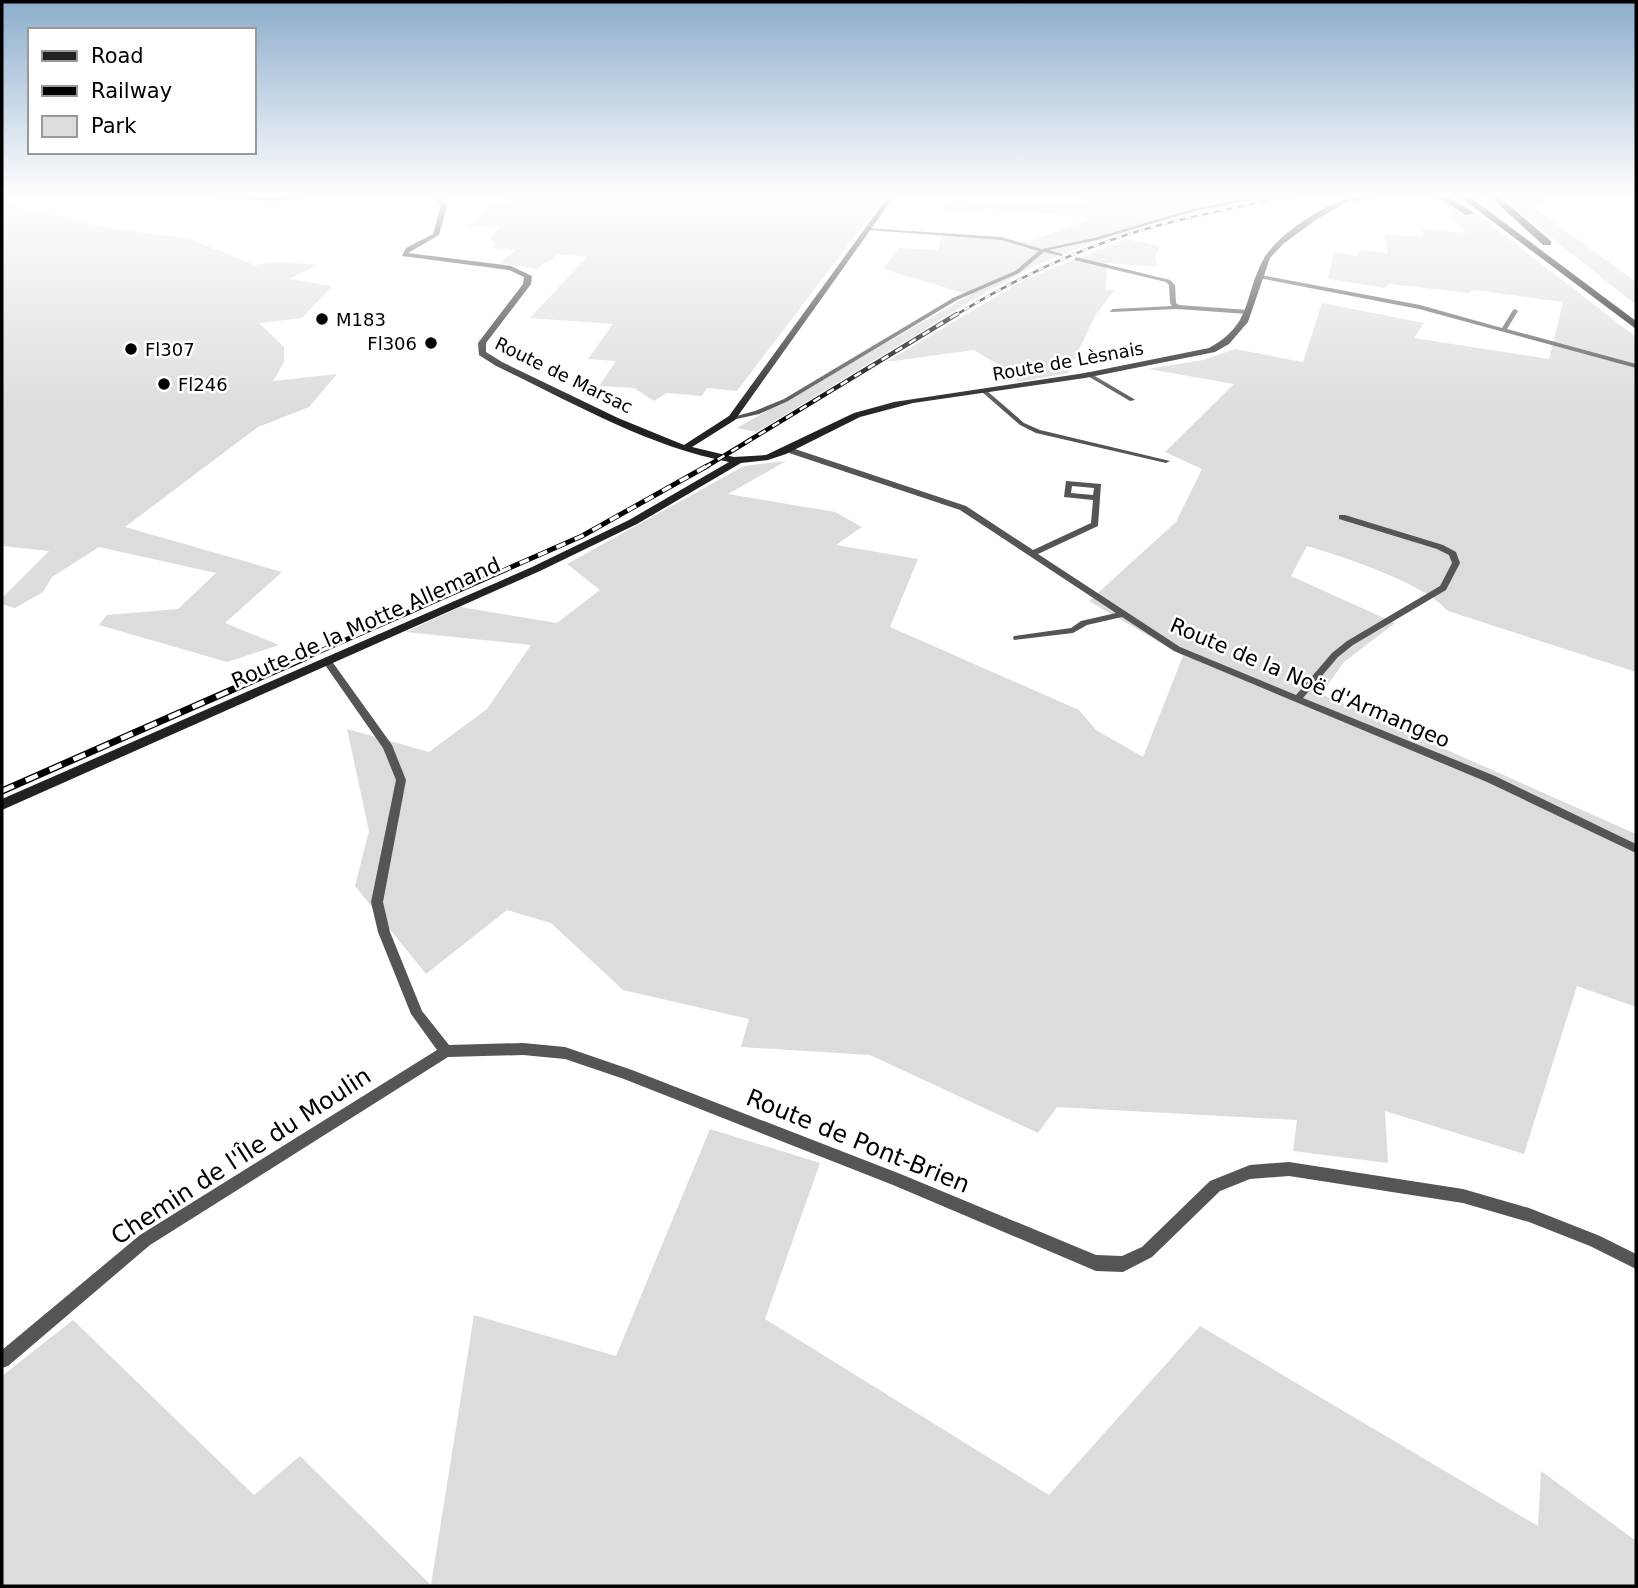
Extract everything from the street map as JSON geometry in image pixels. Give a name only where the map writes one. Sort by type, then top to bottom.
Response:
[{"type":"highway","points":[[1556,268],[1576,281]]},
{"type":"highway","points":[[1559,268],[1636,326]]},
{"type":"highway","points":[[1577,268],[1636,314]]},
{"type":"street","name":"Route de Marsac","points":[[511,268],[528,276],[527,284],[482,343],[482,353],[499,364],[685,448]]},
{"type":"street","points":[[732,418],[840,268]]},
{"type":"street","points":[[685,448],[732,418],[757,413],[786,400],[955,299],[1022,268]]},
{"type":"street","points":[[1112,268],[1168,281],[1172,285],[1173,303],[1177,307]]},
{"type":"street","name":"Route de Lèsnais","points":[[685,448],[738,461],[768,458],[789,450],[831,426],[891,405],[1088,374],[1212,350],[1234,338],[1248,312],[1264,268]]},
{"type":"street","points":[[1261,277],[1387,300],[1636,366]]},
{"type":"street","points":[[1113,311],[1177,307],[1248,312]]},
{"type":"street","points":[[1504,329],[1515,311]]},
{"type":"street","points":[[1088,374],[1132,400]]},
{"type":"street","points":[[984,391],[1022,424],[1038,432],[1166,461]]},
{"type":"street","name":"Route de la Noë d'Armangeo","points":[[789,450],[963,508],[1177,649],[1299,697],[1491,779],[1636,849]]},
{"type":"street","name":"Route de la Motte Allemand","points":[[2,805],[328,662],[623,527],[738,461]]},
{"type":"street","points":[[1031,554],[1095,524],[1097,498]]},
{"type":"street","points":[[1299,697],[1350,643],[1443,587],[1455,563],[1453,554],[1440,547],[1342,517]]},
{"type":"street","points":[[1017,638],[1073,630],[1084,623],[1122,614]]},
{"type":"street","points":[[328,662],[388,747],[401,780],[377,902],[384,932],[417,1014],[446,1051]]},
{"type":"street","name":"Route de Pont-Brien","points":[[446,1051],[523,1049],[565,1053],[627,1074],[898,1180],[1096,1263],[1123,1264],[1147,1252],[1215,1186],[1250,1172],[1289,1170],[1463,1196],[1528,1215],[1595,1241],[1636,1262]]},
{"type":"street","name":"Chemin de l'Île du Moulin","points":[[2,1360],[145,1240],[446,1051]]},
{"type":"green space","points":[[2,268],[311,268],[289,279],[332,286],[302,318],[259,323],[284,347],[284,362],[273,381],[337,374],[309,407],[258,427],[125,527],[282,572],[225,623],[279,645],[227,662],[99,625],[107,615],[178,609],[216,573],[99,547],[52,577],[43,592],[15,608],[2,604],[2,598],[49,551],[2,546]]},
{"type":"green space","points":[[577,268],[831,268],[737,391],[707,388],[702,396],[667,393],[654,401],[634,388],[599,386],[616,361],[588,359],[613,324],[530,318]]},
{"type":"green space","points":[[1030,268],[976,298],[757,432],[737,428],[970,295],[883,269]]},
{"type":"green space","points":[[1054,268],[1107,268],[1106,290],[1115,290],[1096,314],[1068,373],[1018,382],[1015,375],[974,350],[886,362],[1024,280]]},
{"type":"green space","points":[[1330,268],[1547,268],[1636,337],[1636,672],[1448,611],[1437,601],[1403,581],[1307,546],[1291,576],[1395,623],[1344,662],[1321,694],[1636,834],[1636,1007],[1577,986],[1524,1154],[1385,1111],[1388,1163],[1293,1151],[1297,1120],[1057,1107],[1038,1133],[870,1055],[741,1047],[749,1019],[623,990],[551,923],[507,910],[426,974],[355,886],[369,831],[347,729],[429,752],[487,709],[531,645],[406,632],[460,607],[557,623],[600,590],[567,564],[744,466],[786,461],[728,494],[835,512],[862,527],[836,545],[918,559],[890,627],[1079,710],[1096,730],[1143,757],[1183,656],[1089,601],[1176,522],[1202,469],[1165,452],[1234,384],[1148,369],[1203,360],[1235,349],[1303,362],[1322,303],[1424,323],[1414,338],[1549,359],[1563,302],[1475,290],[1468,293],[1390,284],[1384,288],[1328,279]]},
{"type":"green space","points":[[1590,268],[1617,268],[1636,282],[1636,305]]},
{"type":"green space","points":[[710,1129],[820,1163],[765,1319],[1049,1495],[1200,1326],[1538,1526],[1541,1471],[1636,1541],[1636,1586],[2,1586],[2,1376],[73,1320],[254,1495],[300,1456],[431,1585],[474,1315],[616,1356]]},
{"type":"railway","points":[[954,316],[1045,268]]},
{"type":"railway","points":[[704,468],[957,314]]},
{"type":"railway","points":[[300,660],[582,536],[707,466]]},
{"type":"railway","points":[[2,791],[304,658]]},
{"type":"place","name":"M183","points":[[322,319]]},
{"type":"place","name":"Fl306","points":[[431,343]]},
{"type":"place","name":"Fl307","points":[[131,349]]},
{"type":"place","name":"Fl246","points":[[164,384]]}]
